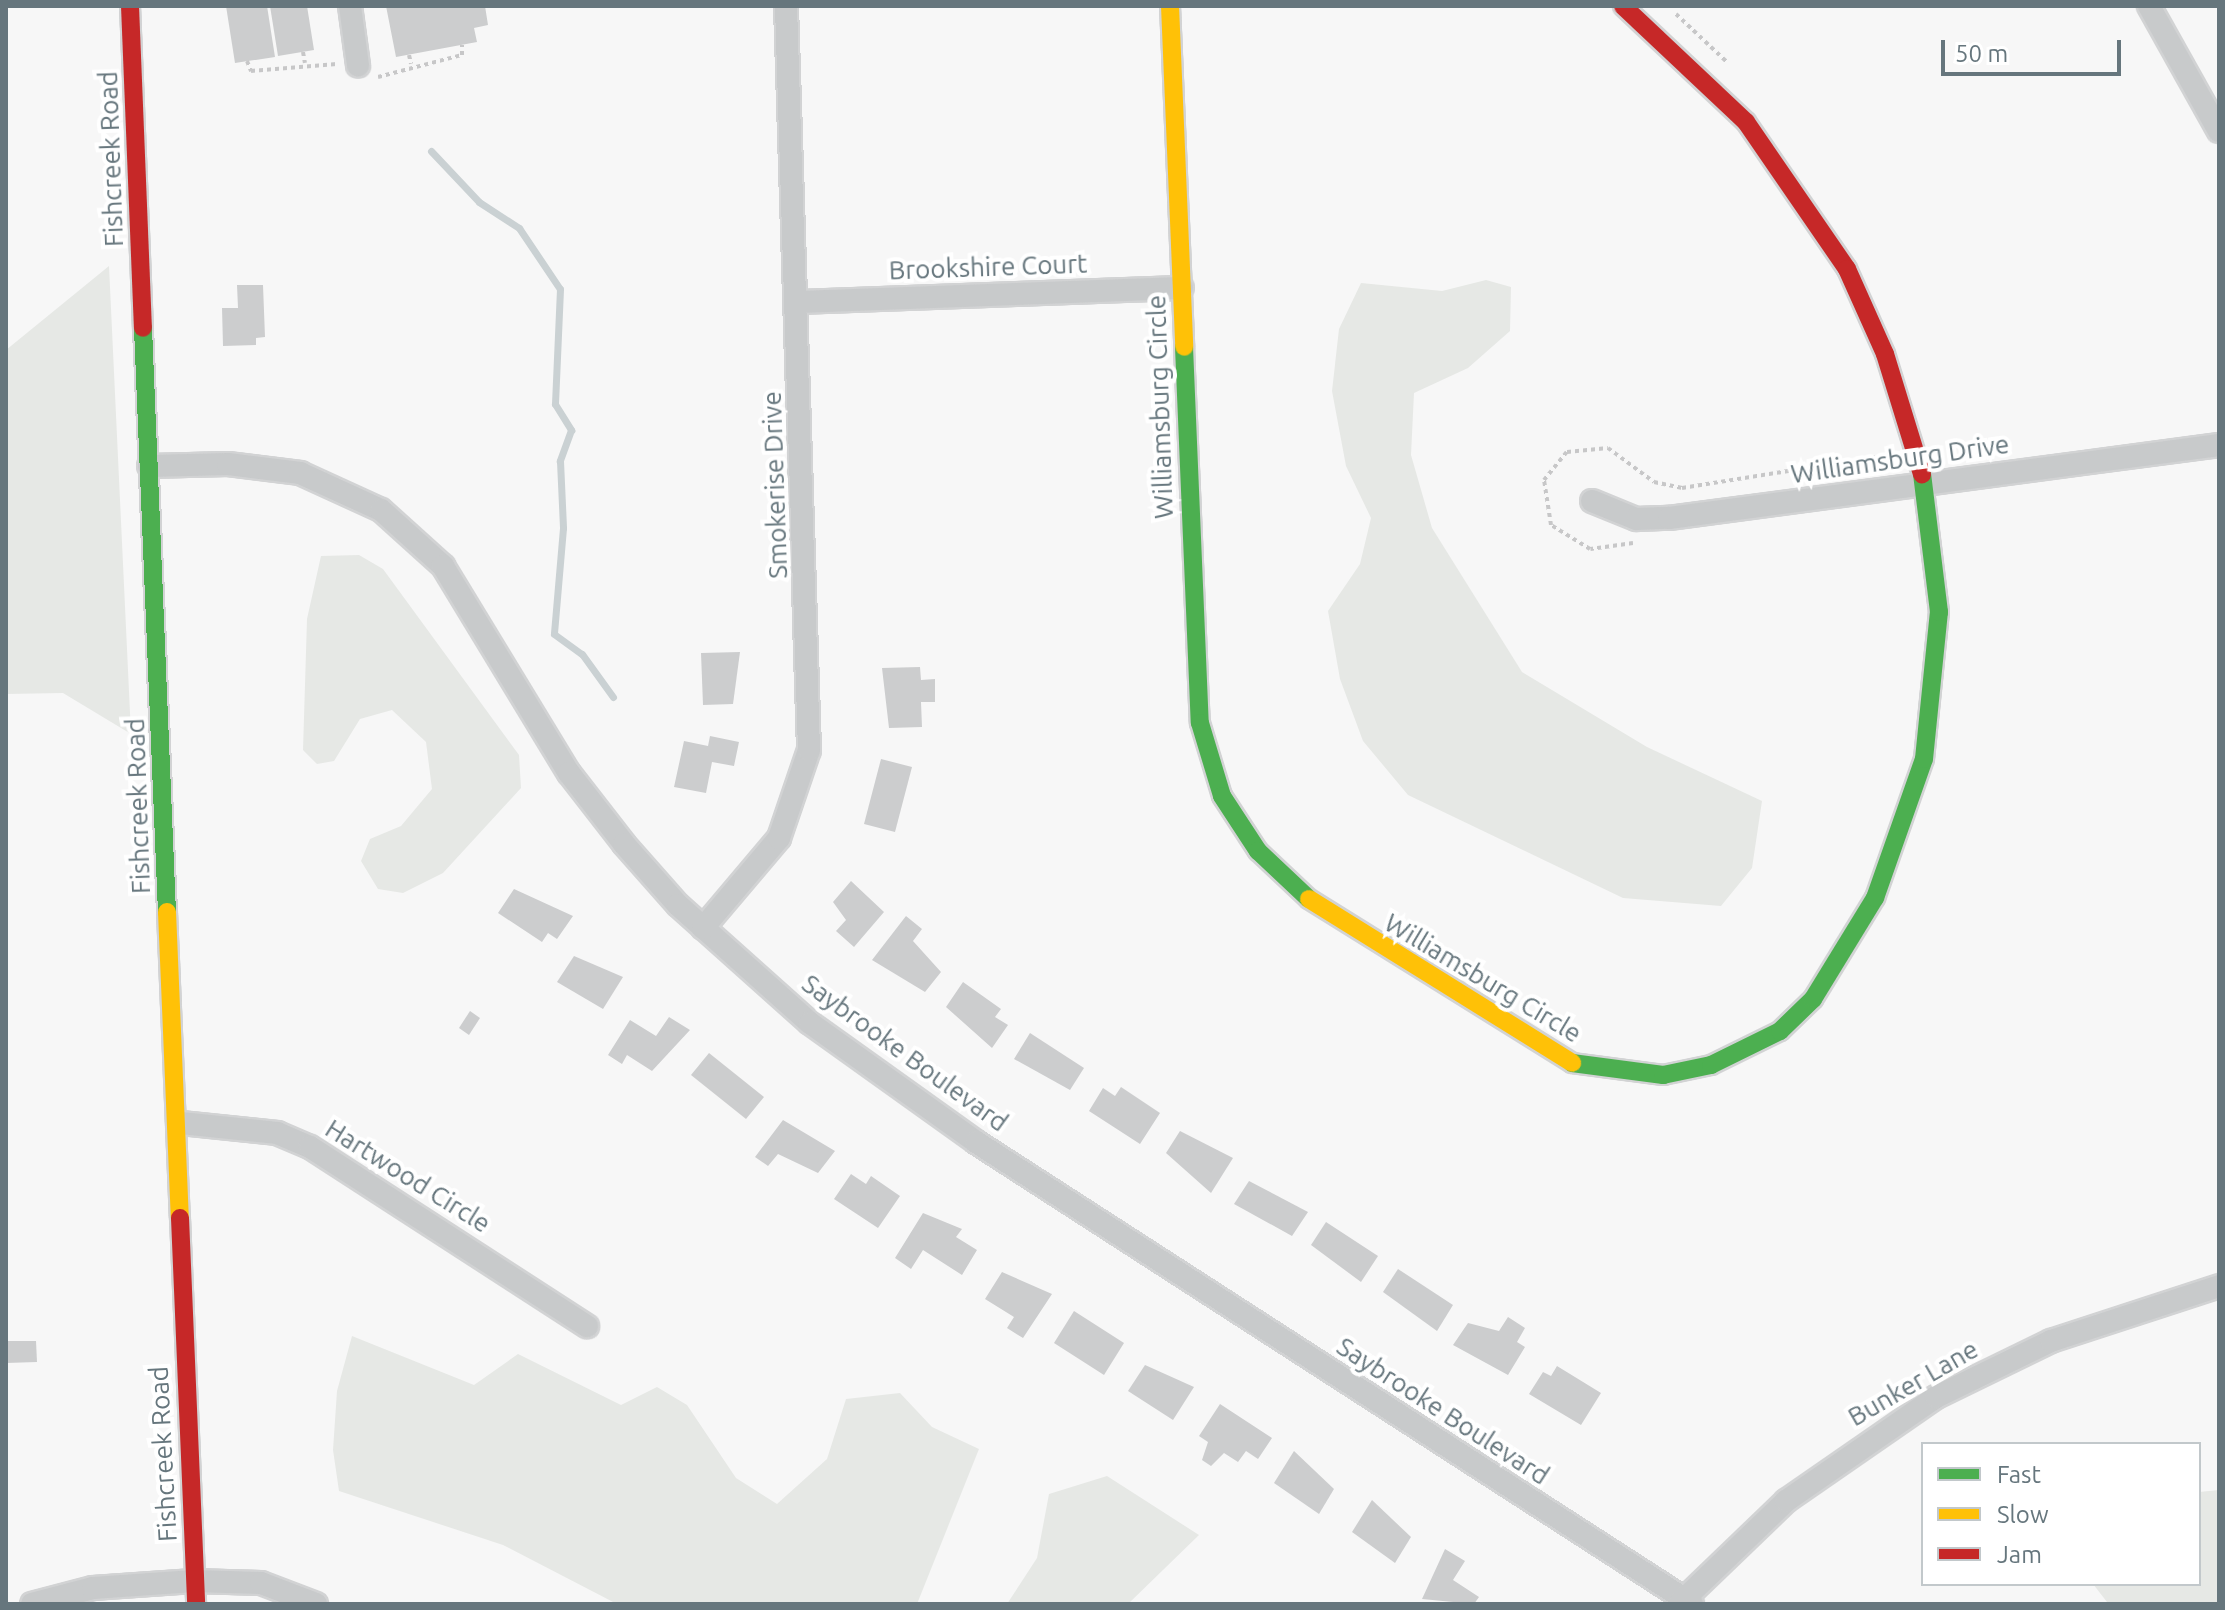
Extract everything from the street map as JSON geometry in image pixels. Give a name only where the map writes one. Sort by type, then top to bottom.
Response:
[{"type":"street","name":"Fishcreek Road","points":[[130,6],[181,1123],[196,1604]]},
{"type":"street","points":[[350,6],[364,71]]},
{"type":"street","name":"Smokerise Drive","points":[[703,928],[779,838],[809,750],[786,6]]},
{"type":"street","name":"Williamsburg Circle","points":[[1170,6],[1200,723],[1222,796],[1258,851],[1299,892],[1569,1063],[1663,1075],[1711,1065],[1780,1031],[1824,984],[1875,898],[1924,759],[1939,612],[1925,484],[1885,354],[1815,213],[1720,93],[1623,6]]},
{"type":"street","points":[[2149,6],[2219,131]]},
{"type":"street","name":"Brookshire Court","points":[[796,302],[1182,288]]},
{"type":"street","name":"Williamsburg Drive","points":[[1592,501],[1636,519],[1669,518],[2219,445]]},
{"type":"street","name":"Saybrooke Boulevard","points":[[149,466],[228,464],[300,473],[352,492],[418,538],[478,617],[569,773],[703,928],[895,1088],[1685,1602]]},
{"type":"street","name":"Hartwood Circle","points":[[181,1123],[277,1133],[310,1147],[587,1326]]},
{"type":"street","name":"Bunker Lane","points":[[1685,1602],[1804,1487],[1936,1397],[2051,1341],[2219,1286]]},
{"type":"street","points":[[32,1604],[93,1588],[194,1581],[261,1583],[316,1604]]},
{"type":"path","points":[[247,61],[251,71],[305,63],[364,71],[462,55],[462,45]]},
{"type":"path","points":[[303,52],[305,63]]},
{"type":"path","points":[[409,55],[411,64]]},
{"type":"path","points":[[1637,543],[1590,549],[1559,536],[1542,495],[1554,463],[1597,445],[1654,482],[1682,488],[1872,463],[1887,458],[1889,446]]},
{"type":"shaded area","points":[[109,266],[131,734],[63,693],[6,694],[6,350]]},
{"type":"shaded area","points":[[1486,280],[1511,287],[1510,331],[1468,368],[1414,393],[1411,455],[1432,528],[1522,672],[1647,747],[1762,801],[1752,868],[1721,906],[1623,898],[1408,795],[1363,741],[1340,679],[1328,611],[1360,564],[1371,518],[1346,466],[1332,391],[1339,329],[1361,283],[1442,291]]},
{"type":"shaded area","points":[[359,555],[383,569],[519,755],[521,788],[443,873],[403,893],[378,889],[361,861],[370,839],[401,826],[432,789],[426,742],[392,710],[360,719],[334,761],[317,764],[303,750],[307,619],[321,556]]},
{"type":"shaded area","points":[[352,1336],[474,1385],[518,1354],[621,1405],[657,1387],[687,1405],[736,1478],[777,1504],[827,1459],[846,1399],[900,1393],[932,1427],[979,1449],[917,1604],[617,1604],[503,1545],[339,1491],[333,1450],[337,1391]]},
{"type":"shaded area","points":[[1107,1476],[1199,1535],[1128,1604],[1007,1604],[1037,1558],[1049,1494]]},
{"type":"shaded area","points":[[2219,1490],[2219,1604],[2107,1602],[2095,1586],[2201,1586],[2201,1492]]},
{"type":"building","points":[[226,6],[267,6],[275,57],[235,63]]},
{"type":"building","points":[[270,6],[307,6],[314,50],[278,56]]},
{"type":"building","points":[[386,6],[485,6],[488,25],[474,28],[477,42],[396,57]]},
{"type":"building","points":[[237,285],[263,285],[265,337],[256,338],[256,345],[223,346],[222,308],[238,308]]},
{"type":"building","points":[[740,652],[733,704],[703,705],[701,653]]},
{"type":"building","points":[[920,667],[921,680],[935,679],[935,702],[921,702],[922,727],[889,728],[882,668]]},
{"type":"building","points":[[710,736],[739,742],[734,766],[712,762],[706,793],[674,787],[684,741],[708,746]]},
{"type":"building","points":[[881,759],[912,767],[895,832],[864,824]]},
{"type":"building","points":[[851,881],[884,912],[854,947],[836,931],[846,920],[833,902]]},
{"type":"building","points":[[514,889],[573,916],[557,939],[548,933],[542,942],[498,913]]},
{"type":"building","points":[[906,916],[922,929],[913,941],[941,972],[925,992],[872,960]]},
{"type":"building","points":[[574,956],[623,977],[603,1009],[557,982]]},
{"type":"building","points":[[963,982],[1001,1009],[995,1017],[1008,1025],[992,1048],[946,1007]]},
{"type":"building","points":[[470,1011],[480,1018],[469,1035],[459,1028]]},
{"type":"building","points":[[669,1017],[690,1030],[652,1071],[627,1055],[622,1064],[608,1055],[630,1020],[656,1036]]},
{"type":"building","points":[[1030,1033],[1084,1068],[1070,1090],[1014,1059]]},
{"type":"building","points":[[709,1053],[764,1097],[746,1119],[691,1075]]},
{"type":"building","points":[[1121,1087],[1160,1113],[1140,1144],[1089,1111],[1103,1088],[1115,1096]]},
{"type":"building","points":[[783,1120],[835,1151],[818,1173],[778,1154],[768,1166],[755,1157]]},
{"type":"building","points":[[1180,1131],[1233,1158],[1211,1193],[1166,1153]]},
{"type":"building","points":[[851,1174],[866,1184],[871,1176],[900,1196],[878,1228],[834,1199]]},
{"type":"building","points":[[1249,1181],[1308,1212],[1292,1236],[1234,1204]]},
{"type":"building","points":[[923,1213],[962,1229],[956,1237],[977,1250],[962,1275],[923,1250],[911,1269],[895,1258]]},
{"type":"building","points":[[1326,1222],[1378,1256],[1361,1282],[1311,1245]]},
{"type":"building","points":[[1398,1269],[1453,1305],[1437,1331],[1383,1292]]},
{"type":"building","points":[[1002,1272],[1052,1294],[1023,1338],[1007,1328],[1014,1317],[985,1299]]},
{"type":"building","points":[[1074,1311],[1124,1343],[1104,1375],[1054,1343]]},
{"type":"building","points":[[1508,1317],[1525,1328],[1517,1342],[1525,1347],[1508,1375],[1453,1345],[1468,1323],[1499,1331]]},
{"type":"building","points":[[6,1341],[36,1341],[37,1362],[6,1363]]},
{"type":"building","points":[[1145,1365],[1194,1387],[1173,1420],[1128,1391]]},
{"type":"building","points":[[1557,1366],[1601,1393],[1581,1425],[1529,1394],[1543,1372],[1551,1376]]},
{"type":"building","points":[[1220,1404],[1272,1438],[1258,1459],[1246,1451],[1238,1462],[1224,1453],[1211,1466],[1202,1460],[1208,1442],[1199,1436]]},
{"type":"building","points":[[1294,1451],[1334,1489],[1319,1514],[1274,1483]]},
{"type":"building","points":[[1372,1500],[1411,1537],[1395,1563],[1352,1532]]},
{"type":"building","points":[[1445,1549],[1465,1561],[1453,1580],[1479,1597],[1474,1604],[1422,1599]]},
{"type":"waterway","points":[[431,151],[479,202],[519,228],[560,289],[555,404],[571,430],[560,461],[563,528],[554,634],[582,654],[613,697]]},
{"type":"traffic: fast","points":[[143,328],[167,912]]},
{"type":"traffic: fast","points":[[1184,347],[1200,723],[1222,796],[1258,851],[1309,899]]},
{"type":"traffic: fast","points":[[1572,1063],[1663,1075],[1711,1065],[1780,1031],[1813,999],[1875,898],[1924,759],[1939,612],[1922,474]]},
{"type":"traffic: slow","points":[[1170,6],[1184,347]]},
{"type":"traffic: slow","points":[[1309,899],[1572,1063]]},
{"type":"traffic: slow","points":[[167,912],[180,1218]]},
{"type":"traffic: jam","points":[[130,6],[143,328]]},
{"type":"traffic: jam","points":[[1623,6],[1746,122],[1847,269],[1885,354],[1922,474]]},
{"type":"traffic: jam","points":[[180,1218],[196,1604]]}]
